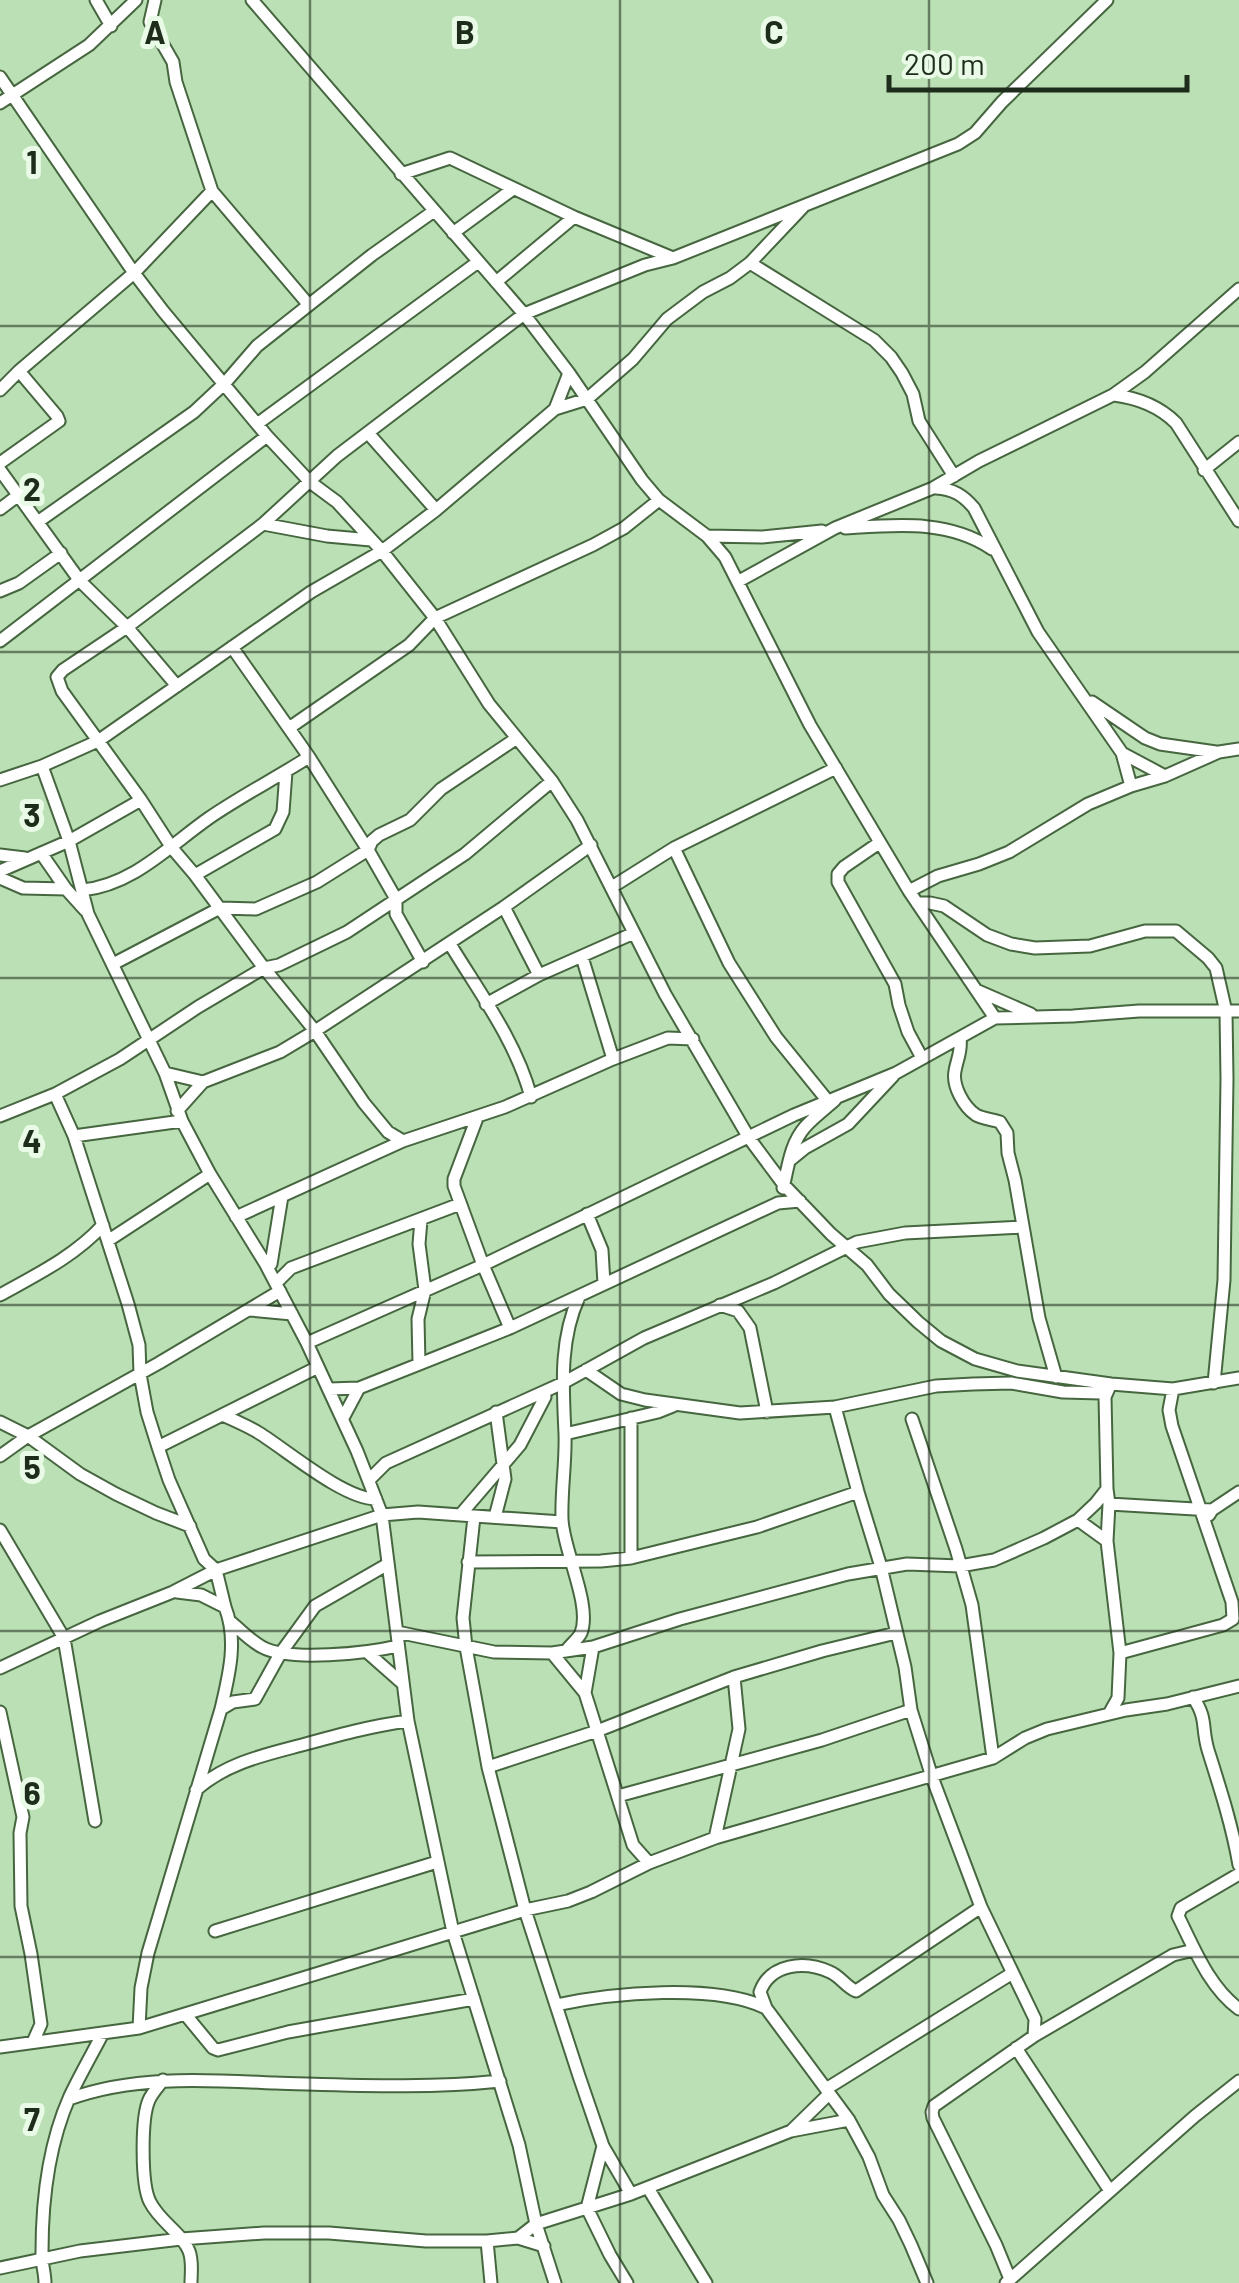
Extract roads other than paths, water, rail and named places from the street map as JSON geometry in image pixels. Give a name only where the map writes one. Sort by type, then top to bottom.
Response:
[{"type":"street","points":[[96,0],[111,26]]},
{"type":"street","points":[[0,102],[89,45],[136,0]]},
{"type":"street","points":[[155,0],[150,22],[173,62],[212,191],[308,304]]},
{"type":"street","points":[[252,0],[524,314],[660,500],[725,556],[810,725],[879,843],[996,1018]]},
{"type":"street","points":[[403,1141],[388,1132],[364,1103],[315,1031],[172,848],[142,800],[62,692],[57,676],[263,524],[337,456],[524,314],[958,144],[974,133],[1107,0]]},
{"type":"street","points":[[0,77],[163,311],[267,436],[382,551],[435,618],[489,704],[552,781],[592,845],[665,994],[749,1138],[784,1185],[868,1266],[889,1294],[941,1341],[974,1358],[1017,1371],[1093,1381],[1106,1392],[1107,1540],[1120,1653],[1118,1698],[1109,1714]]},
{"type":"street","points":[[401,174],[450,158],[674,258]]},
{"type":"street","points":[[454,233],[513,188]]},
{"type":"street","points":[[0,390],[134,273],[212,191]]},
{"type":"street","points":[[0,780],[98,740],[311,592],[382,551],[554,410],[586,399],[632,359],[658,326],[703,292],[750,264],[804,206]]},
{"type":"street","points":[[39,521],[194,412],[257,346],[434,211]]},
{"type":"street","points":[[496,282],[574,216]]},
{"type":"street","points":[[257,424],[478,262]]},
{"type":"street","points":[[750,264],[874,340],[890,356],[912,394],[920,421],[954,476]]},
{"type":"street","points":[[738,581],[835,528],[933,488],[1113,395],[1145,372],[1239,288]]},
{"type":"street","points":[[19,371],[58,421],[0,466],[80,580],[177,686]]},
{"type":"street","points":[[554,410],[568,374]]},
{"type":"street","points":[[1113,395],[1132,397],[1168,414],[1239,520]]},
{"type":"street","points":[[368,432],[436,510]]},
{"type":"street","points":[[0,640],[267,436]]},
{"type":"street","points":[[1204,470],[1239,442]]},
{"type":"street","points":[[933,488],[946,489],[974,508],[1038,632],[1122,753],[1131,786]]},
{"type":"street","points":[[0,509],[20,494]]},
{"type":"street","points":[[289,728],[409,645],[435,618],[594,545],[660,500]]},
{"type":"street","points":[[263,524],[371,540]]},
{"type":"street","points":[[706,536],[762,537],[894,526],[947,528],[994,550]]},
{"type":"street","points":[[0,591],[19,583],[61,553]]},
{"type":"street","points":[[232,647],[368,850],[396,899],[396,914],[423,962]]},
{"type":"street","points":[[1084,697],[1145,738],[1160,744],[1219,752]]},
{"type":"street","points":[[113,964],[220,908],[256,909],[317,882],[368,850],[378,835],[410,820],[440,789],[517,738]]},
{"type":"street","points":[[909,891],[938,876],[1008,852],[1088,804],[1219,752],[1239,748]]},
{"type":"street","points":[[1122,753],[1164,776]]},
{"type":"street","points":[[82,890],[98,889],[127,876],[213,816],[309,757]]},
{"type":"street","points":[[42,766],[88,914],[165,1073],[180,1116],[210,1174],[268,1264],[330,1388],[382,1515],[408,1721],[453,1932],[520,2146],[536,2224],[555,2283]]},
{"type":"street","points":[[612,887],[674,848],[836,768]]},
{"type":"street","points":[[195,875],[275,829],[283,812],[286,772]]},
{"type":"street","points":[[0,1116],[55,1094],[120,1059],[264,968],[280,965],[346,932],[465,854],[552,781]]},
{"type":"street","points":[[0,875],[142,800]]},
{"type":"street","points":[[879,843],[844,867],[838,882],[896,984],[908,1032],[922,1058]]},
{"type":"street","points":[[165,1073],[203,1082],[280,1052],[423,962],[592,845]]},
{"type":"street","points":[[674,848],[729,963],[776,1037],[833,1099]]},
{"type":"street","points":[[0,855],[35,856],[88,914]]},
{"type":"street","points":[[0,875],[23,888],[66,889]]},
{"type":"street","points":[[917,903],[944,906],[988,936],[1035,948],[1090,946],[1146,931],[1176,932],[1216,968],[1233,1012],[1224,1280],[1214,1383]]},
{"type":"street","points":[[504,907],[539,975]]},
{"type":"street","points":[[486,1004],[539,975],[634,933]]},
{"type":"street","points":[[450,944],[516,1054],[530,1097]]},
{"type":"street","points":[[582,957],[613,1059]]},
{"type":"street","points":[[976,990],[1036,1016]]},
{"type":"street","points":[[307,1343],[896,1073],[996,1018],[1139,1011],[1233,1012]]},
{"type":"street","points":[[668,1038],[682,1022]]},
{"type":"street","points":[[236,1217],[403,1141],[477,1118],[613,1059],[668,1038],[693,1039]]},
{"type":"street","points":[[960,1038],[962,1046],[954,1082],[958,1093],[980,1118],[1000,1122],[1005,1127],[1039,1318],[1056,1377]]},
{"type":"street","points":[[788,1161],[848,1124],[896,1073]]},
{"type":"street","points":[[74,1136],[180,1116],[203,1082]]},
{"type":"street","points":[[55,1094],[74,1136],[140,1345],[140,1374],[158,1447],[204,1559],[216,1570],[231,1622],[229,1674],[148,1953],[139,2028]]},
{"type":"street","points":[[778,1203],[788,1161],[804,1128],[833,1099]]},
{"type":"street","points":[[477,1118],[454,1179],[460,1204],[510,1328]]},
{"type":"street","points":[[387,1148],[388,1132]]},
{"type":"street","points":[[109,1240],[210,1174]]},
{"type":"street","points":[[268,1264],[282,1196]]},
{"type":"street","points":[[330,1388],[359,1388],[510,1328],[778,1203],[800,1201]]},
{"type":"street","points":[[268,1264],[291,1268],[460,1204]]},
{"type":"street","points":[[587,1214],[602,1250],[604,1284]]},
{"type":"street","points":[[418,1364],[418,1318],[425,1290],[419,1244],[422,1220]]},
{"type":"street","points":[[1224,1221],[1239,1221]]},
{"type":"street","points":[[0,1295],[67,1256],[103,1226]]},
{"type":"street","points":[[370,1480],[386,1463],[496,1412],[543,1395],[644,1338],[844,1247],[904,1233],[1023,1227]]},
{"type":"street","points":[[826,1256],[831,1234]]},
{"type":"street","points":[[0,1456],[28,1436],[250,1310],[278,1287],[291,1268]]},
{"type":"street","points":[[579,1297],[567,1330],[562,1522],[581,1600],[581,1632],[591,1647],[585,1693]]},
{"type":"street","points":[[720,1304],[738,1310],[750,1328],[767,1412]]},
{"type":"street","points":[[250,1310],[292,1314]]},
{"type":"street","points":[[140,1345],[159,1364]]},
{"type":"street","points":[[158,1447],[318,1367]]},
{"type":"street","points":[[586,1370],[621,1394],[740,1414],[835,1407],[936,1386],[1011,1384],[1062,1392],[1106,1392],[1173,1389],[1239,1378]]},
{"type":"street","points":[[342,1418],[359,1388]]},
{"type":"street","points":[[1120,1653],[1223,1626],[1233,1619],[1232,1602],[1205,1523],[1206,1510],[1172,1426],[1168,1410],[1173,1389]]},
{"type":"street","points":[[543,1395],[562,1410]]},
{"type":"street","points":[[543,1395],[520,1445],[468,1516],[463,1618],[466,1647],[488,1767],[525,1910],[603,2146],[631,2194]]},
{"type":"street","points":[[564,1434],[677,1404]]},
{"type":"street","points":[[835,1407],[881,1567],[911,1710],[982,1906],[1034,2018],[1034,2036]]},
{"type":"street","points":[[494,1517],[504,1488],[496,1412]]},
{"type":"street","points":[[224,1415],[361,1498],[376,1499]]},
{"type":"street","points":[[631,1418],[631,1558]]},
{"type":"street","points":[[912,1419],[972,1606],[993,1758]]},
{"type":"street","points":[[0,1422],[116,1494],[190,1526]]},
{"type":"street","points":[[358,1452],[386,1463]]},
{"type":"street","points":[[397,1632],[506,1653],[591,1647],[805,1584],[881,1567],[960,1566],[994,1560],[1078,1520],[1107,1489]]},
{"type":"street","points":[[468,1562],[601,1562],[631,1558],[757,1526],[858,1492]]},
{"type":"street","points":[[1109,1504],[1206,1510],[1239,1492]]},
{"type":"street","points":[[0,1668],[216,1570],[382,1515],[418,1512],[562,1522]]},
{"type":"street","points":[[1078,1520],[1107,1540]]},
{"type":"street","points":[[0,1530],[64,1638],[96,1821]]},
{"type":"street","points":[[944,1565],[956,1549]]},
{"type":"street","points":[[202,1578],[204,1559]]},
{"type":"street","points":[[221,1709],[255,1698],[280,1654],[315,1606],[388,1564]]},
{"type":"street","points":[[173,1592],[202,1595],[225,1606]]},
{"type":"street","points":[[231,1622],[263,1648],[280,1654],[368,1653],[398,1646]]},
{"type":"street","points":[[566,1650],[581,1632]]},
{"type":"street","points":[[488,1767],[734,1677],[896,1633]]},
{"type":"street","points":[[232,1649],[263,1648]]},
{"type":"street","points":[[552,1652],[585,1693],[634,1845],[649,1863]]},
{"type":"street","points":[[368,1653],[402,1684]]},
{"type":"street","points":[[715,1838],[738,1730],[734,1677]]},
{"type":"street","points":[[0,2047],[139,2028],[568,1900],[715,1838],[993,1758],[1047,1729],[1239,1686]]},
{"type":"street","points":[[1193,1697],[1204,1716],[1205,1738],[1232,1826],[1239,1865]]},
{"type":"street","points":[[1118,1698],[1126,1710]]},
{"type":"street","points":[[618,1796],[822,1740],[911,1710]]},
{"type":"street","points":[[0,1712],[24,1817],[20,1833],[21,1906],[41,2024],[54,2040]]},
{"type":"street","points":[[195,1790],[224,1768],[366,1727],[408,1721]]},
{"type":"street","points":[[629,1872],[634,1845]]},
{"type":"street","points":[[215,1931],[438,1862]]},
{"type":"street","points":[[1239,1874],[1178,1911],[1201,1964],[1239,2009]]},
{"type":"street","points":[[927,2283],[849,2120],[766,2008],[760,1992],[768,1977],[800,1966],[827,1970],[856,1991],[982,1906]]},
{"type":"street","points":[[1194,1950],[1172,1955],[1034,2036],[934,2106],[932,2112],[996,2245],[1008,2281],[1239,2081]]},
{"type":"street","points":[[791,2131],[848,2074],[1012,1974]]},
{"type":"street","points":[[556,2005],[614,1995],[709,1994],[732,1995],[766,2008]]},
{"type":"street","points":[[185,2014],[218,2050],[288,2032],[474,1999]]},
{"type":"street","points":[[1034,2018],[1048,2028]]},
{"type":"street","points":[[33,2042],[41,2024]]},
{"type":"street","points":[[45,2283],[42,2225],[58,2130],[69,2099],[80,2089],[103,2033]]},
{"type":"street","points":[[1016,2048],[1110,2191]]},
{"type":"street","points":[[474,2084],[493,2057]]},
{"type":"street","points":[[814,2071],[848,2074]]},
{"type":"street","points":[[80,2089],[162,2080],[316,2084],[500,2081]]},
{"type":"street","points":[[162,2080],[146,2111],[144,2166],[148,2200],[189,2250],[191,2283]]},
{"type":"street","points":[[518,2238],[536,2224],[648,2188],[791,2131],[849,2120]]},
{"type":"street","points":[[603,2146],[587,2208],[627,2283]]},
{"type":"street","points":[[648,2188],[706,2283]]},
{"type":"street","points":[[160,2242],[162,2221]]},
{"type":"street","points":[[0,2268],[41,2258],[181,2239],[264,2234],[329,2233],[426,2241],[518,2238],[544,2246]]},
{"type":"street","points":[[487,2241],[491,2283]]}]
